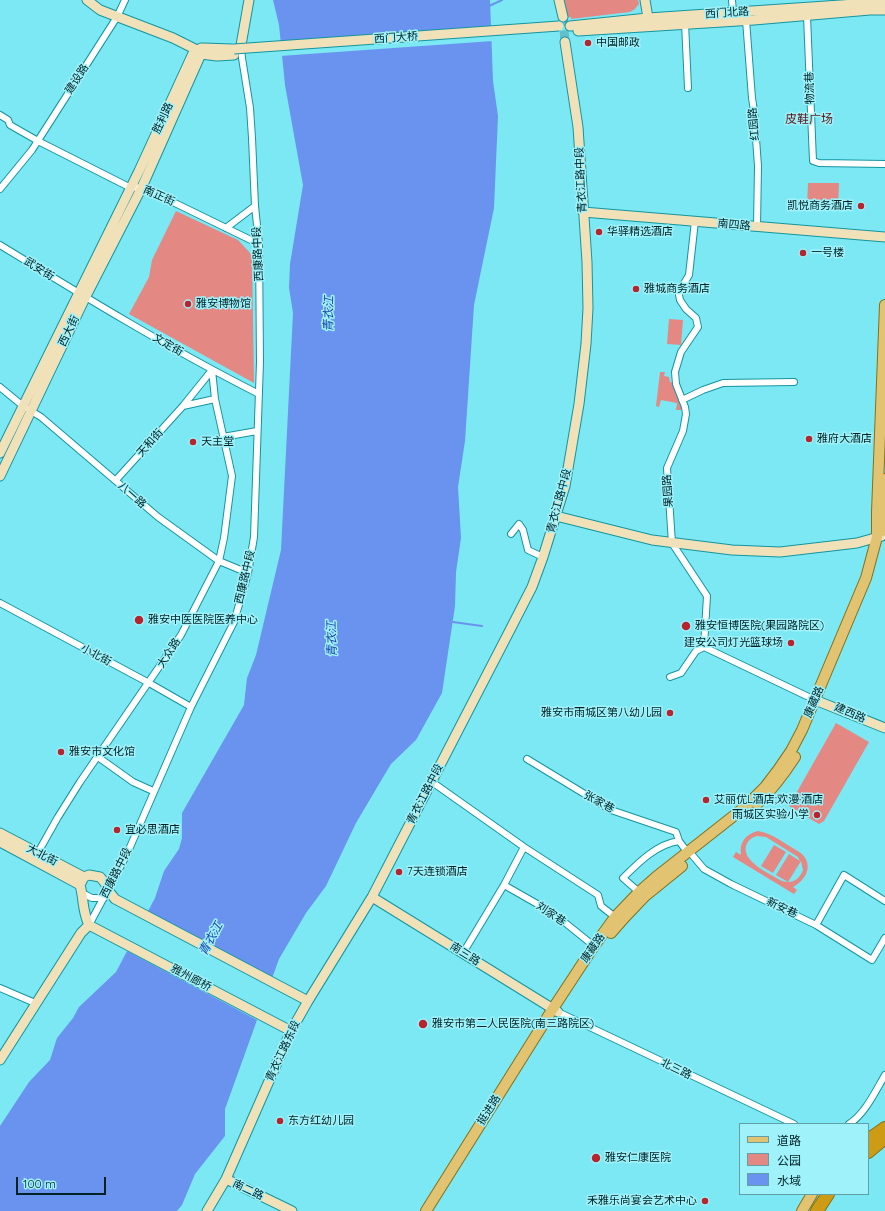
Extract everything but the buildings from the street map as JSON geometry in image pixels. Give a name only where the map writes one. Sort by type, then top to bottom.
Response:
[{"type":"highway","points":[[869,1139],[885,1128]]},
{"type":"highway","points":[[869,1151],[885,1138]]},
{"type":"highway","points":[[815,1210],[820,1195]]},
{"type":"highway","points":[[815,1210],[827,1195]]},
{"type":"main road","points":[[87,0],[100,10],[174,38],[199,50]]},
{"type":"main road","points":[[238,52],[249,0]]},
{"type":"main road","points":[[559,0],[563,17]]},
{"type":"main road","points":[[645,0],[648,18]]},
{"type":"main road","name":"西门北路","points":[[885,2],[648,18],[570,28],[746,20],[885,10]]},
{"type":"main road","name":"西门大桥","points":[[199,50],[217,56],[238,52],[559,29]]},
{"type":"main road","name":"青衣江路中段","points":[[372,897],[532,587],[543,557],[568,474],[586,344],[588,308],[578,128],[565,42]]},
{"type":"main road","name":"胜利路","points":[[142,187],[199,50]]},
{"type":"main road","name":"胜利路","points":[[131,188],[199,50]]},
{"type":"main road","name":"西大街","points":[[82,296],[142,187]]},
{"type":"main road","name":"西大街","points":[[0,476],[27,408],[82,296],[131,188]]},
{"type":"main road","name":"南四路","points":[[583,212],[885,237]]},
{"type":"main road","name":"康藏路","points":[[882,536],[877,512],[885,305]]},
{"type":"main road","name":"西大街","points":[[0,453],[27,408]]},
{"type":"main road","name":"康藏路","points":[[555,1011],[605,940],[625,916],[691,854],[745,807],[765,786],[791,751],[818,700],[882,536],[885,479]]},
{"type":"main road","points":[[556,516],[645,538],[672,543],[732,550],[780,552],[857,544],[882,536]]},
{"type":"main road","name":"建西路","points":[[818,700],[885,728]]},
{"type":"main road","name":"大北街","points":[[0,833],[82,885]]},
{"type":"main road","name":"大北街","points":[[0,842],[36,856]]},
{"type":"main road","name":"康藏路","points":[[555,1011],[594,946],[615,917],[639,892],[691,854]]},
{"type":"main road","points":[[89,925],[84,915],[82,885],[89,875],[100,877],[105,883],[106,894],[308,1002]]},
{"type":"main road","name":"南三路","points":[[372,897],[555,1011]]},
{"type":"main road","name":"青衣江路东段","points":[[207,1211],[226,1179],[288,1029],[308,1002],[372,897]]},
{"type":"main road","name":"雅州廊桥","points":[[89,925],[288,1029]]},
{"type":"main road","name":"西康路中段","points":[[0,1060],[81,933],[89,925]]},
{"type":"main road","name":"挺进路","points":[[426,1211],[555,1011]]},
{"type":"main road","name":"挺进路","points":[[433,1211],[555,1011]]},
{"type":"main road","name":"南二路","points":[[226,1179],[292,1211]]},
{"type":"main road","points":[[802,1211],[811,1195]]},
{"type":"street","name":"建设路","points":[[0,189],[38,141],[117,17],[125,0]]},
{"type":"street","points":[[732,0],[733,12]]},
{"type":"street","name":"物流巷","points":[[807,16],[812,161],[819,163],[885,164]]},
{"type":"street","name":"红园路","points":[[746,20],[758,166],[757,227]]},
{"type":"street","points":[[685,23],[688,88]]},
{"type":"street","name":"西康路中段","points":[[89,925],[127,854],[153,791],[191,707],[234,622],[248,573],[254,537],[259,394],[259,244],[254,206],[251,123],[238,52]]},
{"type":"street","name":"南正街","points":[[0,115],[8,120],[10,125],[38,141],[131,188],[142,187],[259,244]]},
{"type":"street","points":[[226,228],[254,206]]},
{"type":"street","name":"果园路","points":[[672,543],[667,468],[683,431],[686,414],[676,384],[675,372],[681,352],[698,327],[696,318],[680,300],[679,294],[689,275],[694,221]]},
{"type":"street","name":"武安街","points":[[0,245],[82,296]]},
{"type":"street","name":"文定街","points":[[82,296],[212,370],[259,394]]},
{"type":"street","name":"大众路","points":[[36,856],[58,817],[181,635],[218,561],[224,538],[232,476],[215,399],[212,370]]},
{"type":"street","name":"天和街","points":[[116,480],[184,406],[212,370]]},
{"type":"street","points":[[682,400],[723,383],[794,382]]},
{"type":"street","name":"八一路","points":[[0,387],[40,417],[116,480],[158,518],[218,561],[248,573]]},
{"type":"street","points":[[184,406],[215,399]]},
{"type":"street","points":[[223,437],[257,431]]},
{"type":"street","points":[[511,534],[519,524],[528,550],[543,557]]},
{"type":"street","points":[[672,543],[708,596],[704,648]]},
{"type":"street","name":"小北街","points":[[0,603],[191,707]]},
{"type":"street","points":[[704,648],[818,700]]},
{"type":"street","points":[[670,677],[681,673],[696,652],[704,648]]},
{"type":"street","points":[[98,757],[133,782],[153,791]]},
{"type":"street","name":"张家巷","points":[[527,758],[611,810],[672,829],[676,832],[679,841],[691,854]]},
{"type":"street","points":[[432,782],[524,847],[598,895],[601,906],[615,917]]},
{"type":"street","points":[[639,892],[623,878],[656,849],[670,842],[679,841]]},
{"type":"street","points":[[463,953],[504,886],[524,847]]},
{"type":"street","name":"新安巷","points":[[691,854],[704,869],[730,884],[816,925],[872,960],[885,938]]},
{"type":"street","points":[[816,925],[844,875],[885,901]]},
{"type":"street","points":[[82,885],[92,898],[106,894]]},
{"type":"street","name":"刘家巷","points":[[504,886],[552,913],[594,946]]},
{"type":"street","points":[[0,988],[35,1003]]},
{"type":"street","name":"北三路","points":[[555,1011],[792,1123]]},
{"type":"street","points":[[851,1123],[863,1110],[885,1076]]},
{"type":"green space","points":[[564,0],[638,0],[639,4],[630,12],[571,19],[571,17],[566,17]]},
{"type":"green space","points":[[808,183],[839,183],[838,209],[807,207]]},
{"type":"green space","points":[[176,211],[238,240],[252,255],[254,383],[129,314],[149,277],[152,260]]},
{"type":"green space","points":[[669,319],[683,320],[681,345],[667,344]]},
{"type":"green space","points":[[660,372],[665,372],[664,376],[669,377],[670,382],[674,383],[683,407],[681,410],[676,410],[677,403],[661,400],[659,407],[656,406]]},
{"type":"green space","points":[[836,723],[869,742],[824,821],[819,824],[789,806]]},
{"type":"green space","points":[[758,831],[773,836],[798,851],[806,859],[808,868],[801,881],[793,887],[797,890],[794,894],[733,857],[736,852],[741,855],[742,842],[747,836]],"holes":[[[757,836],[766,837],[798,857],[800,861],[789,854],[776,875],[788,882],[782,881],[752,862],[746,852],[746,846],[750,840]],[[801,861],[803,870],[797,879],[788,882]]]},
{"type":"green space","points":[[774,845],[786,852],[773,873],[761,866]]},
{"type":"water","name":"青衣江","points":[[273,0],[490,0],[493,81],[498,116],[494,208],[474,305],[465,441],[458,487],[461,538],[456,572],[455,606],[442,693],[416,740],[391,764],[356,823],[326,886],[306,913],[279,959],[225,1109],[225,1136],[195,1174],[182,1205],[177,1211],[0,1211],[0,1126],[29,1082],[50,1060],[57,1038],[73,1018],[79,1007],[116,972],[155,898],[164,871],[179,849],[182,838],[182,813],[244,705],[247,678],[256,655],[281,550],[293,313],[289,288],[290,264],[303,185],[285,85],[279,25]]},
{"type":"pier","points":[[492,27],[493,41],[280,56],[279,42]]},
{"type":"pier","points":[[146,910],[275,978],[259,1021],[125,950]]},
{"type":"waterway","points":[[489,6],[502,0]]},
{"type":"waterway","points":[[453,622],[482,626]]},
{"type":"tunnel","points":[[563,17],[565,42]]},
{"type":"place","name":"中国邮政","points":[[588,43]]},
{"type":"place","name":"凯悦商务酒店","points":[[861,206]]},
{"type":"place","name":"华驿精选酒店","points":[[599,232]]},
{"type":"place","name":"一号楼","points":[[803,253]]},
{"type":"place","name":"雅城商务酒店","points":[[636,289]]},
{"type":"place","name":"雅安博物馆","points":[[188,304]]},
{"type":"place","name":"雅府大酒店","points":[[809,439]]},
{"type":"place","name":"天主堂","points":[[193,442]]},
{"type":"place","name":"雅安中医医院医养中心","points":[[139,620]]},
{"type":"place","name":"雅安恒博医院(果园路院区)","points":[[686,626]]},
{"type":"place","name":"建安公司灯光篮球场","points":[[791,643]]},
{"type":"place","name":"雅安市雨城区第八幼儿园","points":[[670,713]]},
{"type":"place","name":"雅安市文化馆","points":[[61,752]]},
{"type":"place","name":"艾丽优L酒店;欢漫·酒店","points":[[706,800]]},
{"type":"place","name":"雨城区实验小学","points":[[817,815]]},
{"type":"place","name":"宜必思酒店","points":[[117,830]]},
{"type":"place","name":"7天连锁酒店","points":[[399,872]]},
{"type":"place","name":"雅安市第二人民医院(南三路院区)","points":[[423,1024]]},
{"type":"place","name":"东方红幼儿园","points":[[280,1121]]},
{"type":"place","name":"雅安仁康医院","points":[[596,1158]]},
{"type":"place","name":"禾雅乐尚宴会艺术中心","points":[[705,1201]]},
{"type":"district","name":"皮鞋广场","points":[[809,119]]}]
